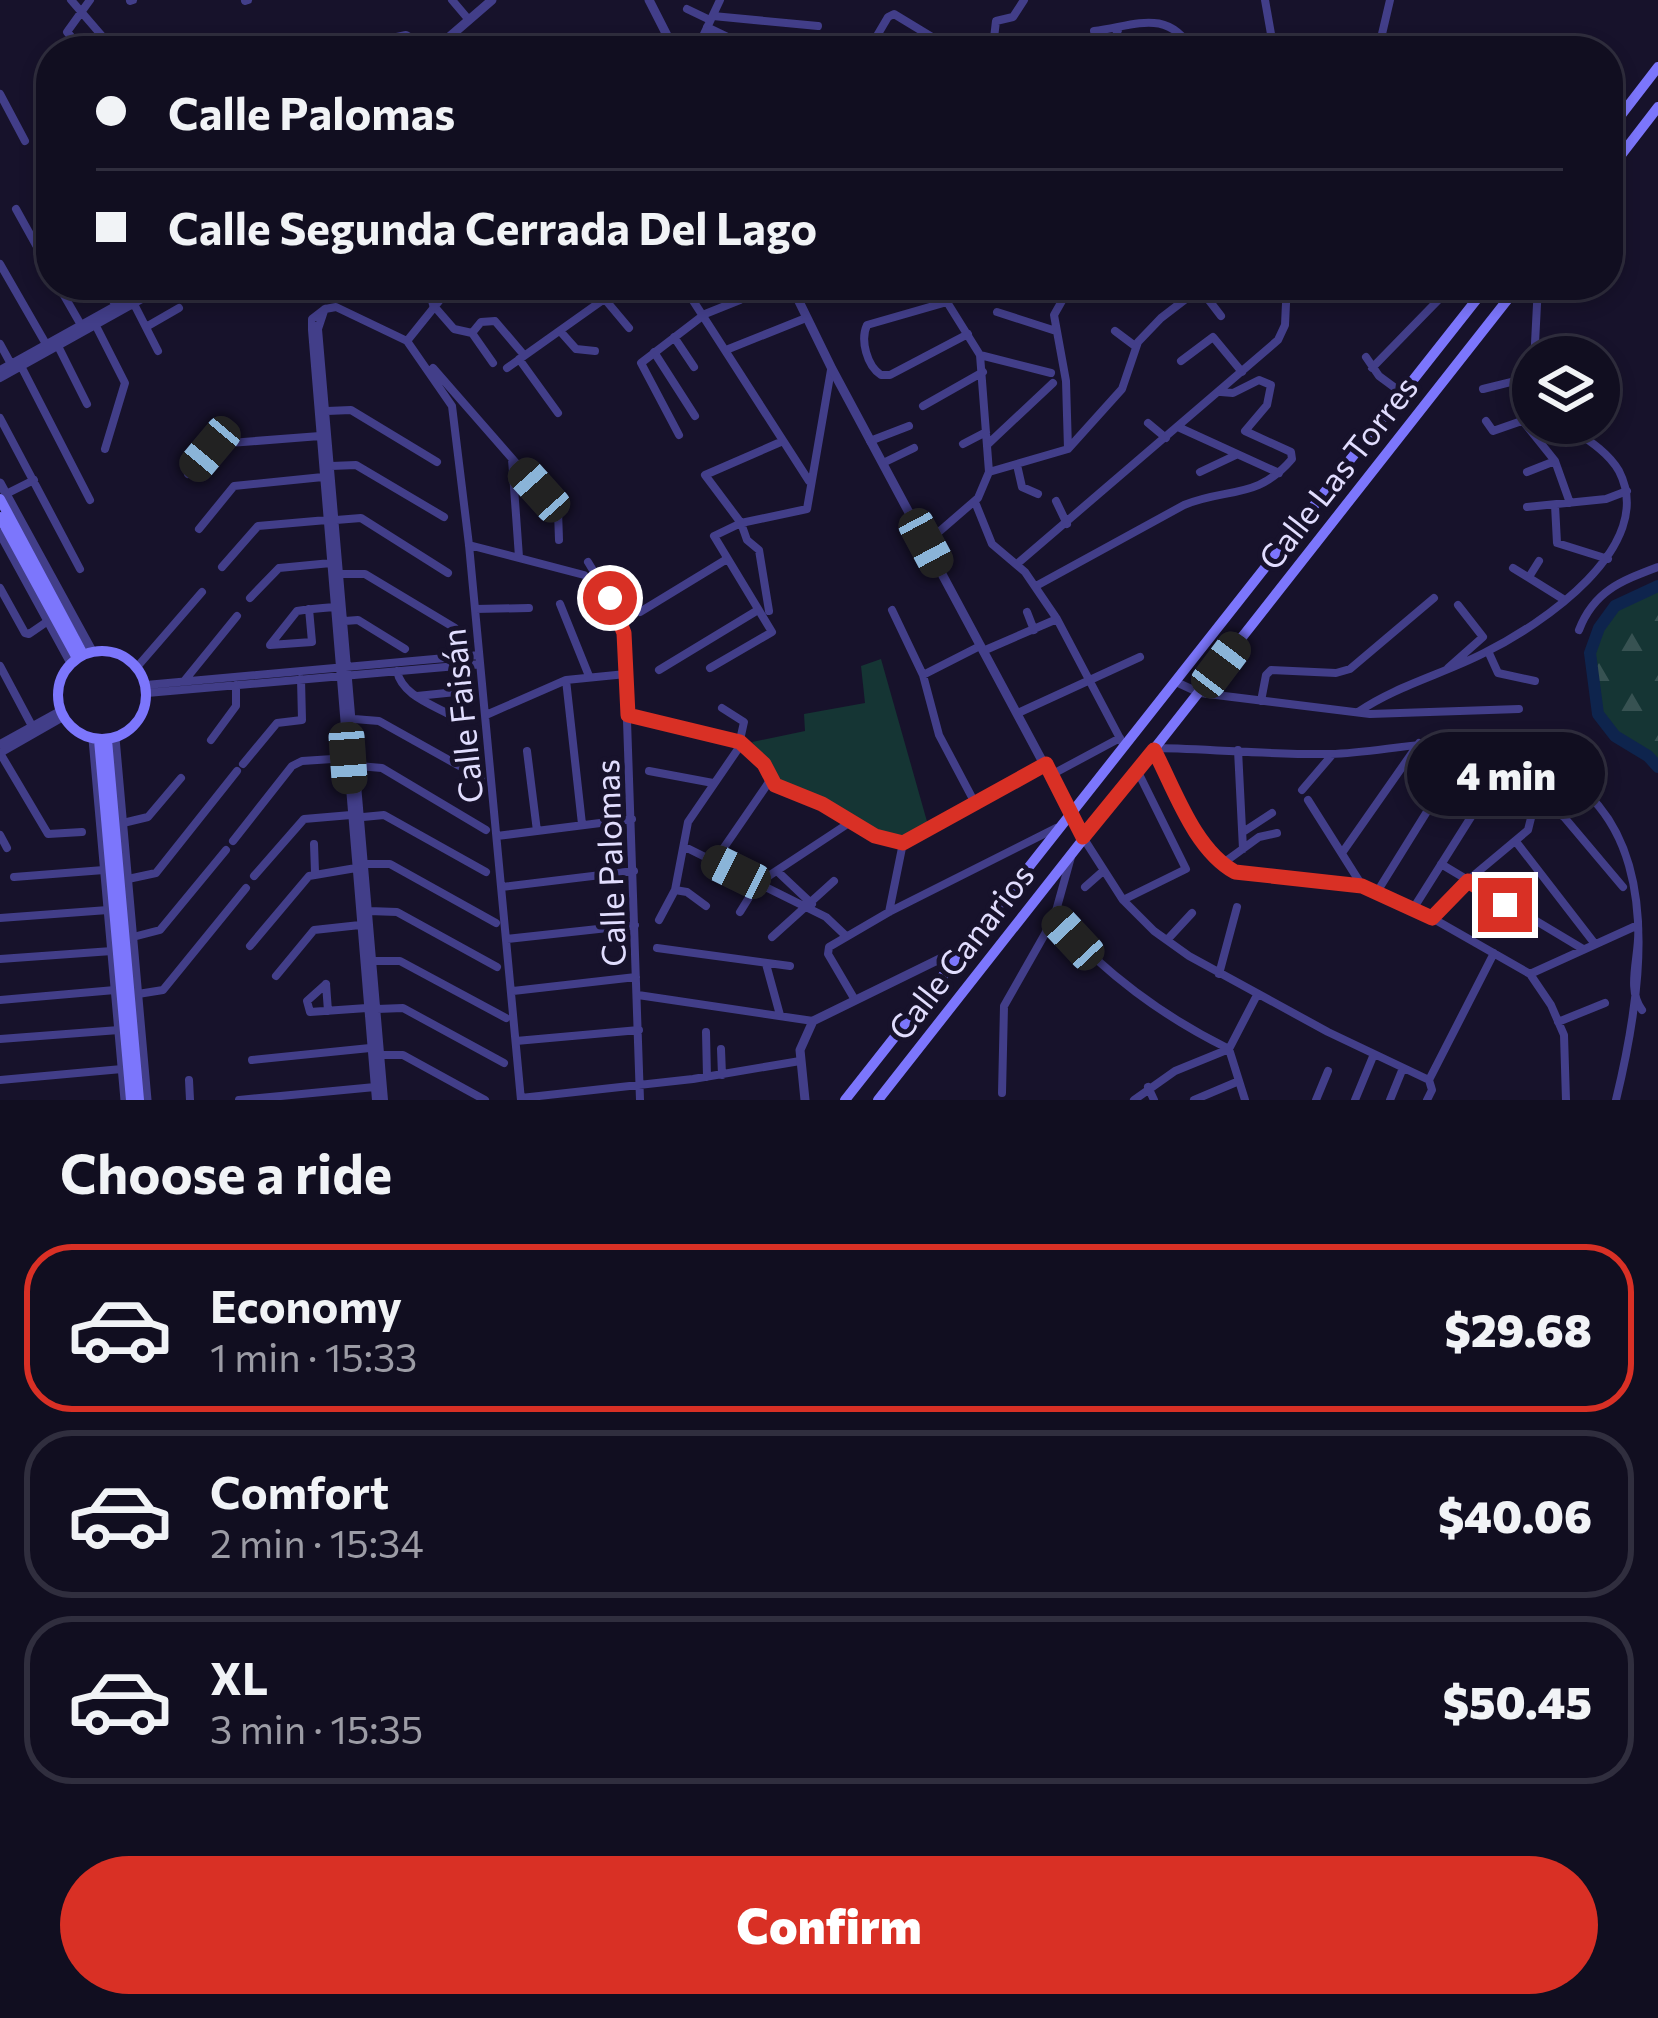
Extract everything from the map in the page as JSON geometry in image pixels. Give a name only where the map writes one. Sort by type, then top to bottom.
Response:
[{"type":"main road","points":[[1623,112],[1658,67]]},
{"type":"main road","points":[[1623,152],[1658,107]]},
{"type":"main road","name":"Calle Las Torres","points":[[1122,742],[1176,682],[1476,300]]},
{"type":"main road","name":"Calle Las Torres","points":[[1137,770],[1507,300]]},
{"type":"main road","points":[[3,497],[81,657]]},
{"type":"main road","points":[[0,517],[81,657]]},
{"type":"main road","points":[[108,650],[137,667],[146,689],[139,721],[104,739],[76,731],[62,714],[57,694],[61,677],[81,657],[108,650]]},
{"type":"main road","points":[[104,739],[135,1100]]},
{"type":"main road","name":"Calle Canarios","points":[[845,1100],[1067,819],[1122,742]]},
{"type":"main road","name":"Calle Canarios","points":[[882,1098],[1137,770]]},
{"type":"street","points":[[71,0],[101,36]]},
{"type":"street","points":[[71,36],[68,32],[90,0]]},
{"type":"street","points":[[452,0],[469,20]]},
{"type":"street","points":[[450,36],[492,0]]},
{"type":"street","points":[[650,0],[667,36]]},
{"type":"street","points":[[703,36],[720,0]]},
{"type":"street","points":[[1265,0],[1271,36]]},
{"type":"street","points":[[1381,36],[1390,0]]},
{"type":"street","points":[[994,36],[995,21],[1008,21],[1022,1]]},
{"type":"street","points":[[687,9],[734,36]]},
{"type":"street","points":[[877,36],[894,14],[930,36]]},
{"type":"street","points":[[710,21],[818,26]]},
{"type":"street","points":[[1094,31],[1148,22],[1167,24],[1182,36]]},
{"type":"street","points":[[1116,36],[1119,28]]},
{"type":"street","points":[[0,94],[25,141]]},
{"type":"street","points":[[16,209],[36,245]]},
{"type":"street","points":[[0,264],[46,344]]},
{"type":"street","points":[[67,300],[81,325]]},
{"type":"street","points":[[113,300],[116,306]]},
{"type":"street","points":[[16,365],[127,300]]},
{"type":"street","points":[[0,374],[141,300]]},
{"type":"street","points":[[432,300],[454,329],[472,333],[493,363]]},
{"type":"street","points":[[407,341],[439,300]]},
{"type":"street","points":[[507,368],[599,300]]},
{"type":"street","points":[[606,300],[629,328]]},
{"type":"street","points":[[693,300],[810,483]]},
{"type":"street","points":[[679,435],[641,363],[703,316],[740,300]]},
{"type":"street","points":[[798,300],[1049,770],[1067,819],[1123,900],[1167,940],[1219,974],[1430,1082]]},
{"type":"street","points":[[1062,300],[1055,311],[1066,381],[1068,449]]},
{"type":"street","points":[[988,472],[1068,449],[1122,389],[1135,346],[1183,300]]},
{"type":"street","points":[[1210,300],[1221,316]]},
{"type":"street","points":[[1372,368],[1439,300]]},
{"type":"street","points":[[1535,336],[1537,300]]},
{"type":"street","points":[[926,543],[975,502],[984,488],[988,472],[980,355],[968,334],[947,302],[868,326],[864,344],[880,375],[968,334]]},
{"type":"street","points":[[1017,564],[1282,335],[1286,303]]},
{"type":"street","points":[[134,304],[158,352]]},
{"type":"street","name":"Calle Faisán","points":[[325,309],[332,306],[350,312],[407,341],[452,406],[521,1099]]},
{"type":"street","points":[[146,327],[179,308]]},
{"type":"street","points":[[325,309],[318,329],[331,466],[331,563],[354,719],[357,816]]},
{"type":"street","points":[[325,309],[316,313],[311,324],[323,477],[345,621],[348,758],[374,961],[370,1048],[380,1100]]},
{"type":"street","points":[[998,312],[1056,331]]},
{"type":"street","points":[[726,350],[806,318]]},
{"type":"street","points":[[472,333],[485,320],[495,321],[558,413]]},
{"type":"street","points":[[95,324],[125,383],[105,449]]},
{"type":"street","points":[[560,331],[576,350],[595,351]]},
{"type":"street","points":[[1115,331],[1135,346]]},
{"type":"street","points":[[1181,361],[1213,337],[1242,372]]},
{"type":"street","points":[[674,338],[694,367]]},
{"type":"street","points":[[0,344],[90,500]]},
{"type":"street","points":[[58,346],[87,404]]},
{"type":"street","points":[[416,350],[558,511],[559,540]]},
{"type":"street","points":[[654,352],[695,416]]},
{"type":"street","points":[[980,355],[1052,378],[987,445]]},
{"type":"street","points":[[1366,357],[1402,393]]},
{"type":"street","points":[[710,668],[771,634],[714,536],[742,523],[804,511],[832,369]]},
{"type":"street","points":[[923,406],[983,372]]},
{"type":"street","points":[[1036,586],[1184,506],[1247,492],[1280,473],[1293,455],[1245,431],[1267,405],[1271,385],[1258,380],[1233,393],[1221,392]]},
{"type":"street","points":[[1483,389],[1512,384]]},
{"type":"street","points":[[327,411],[351,410],[437,462]]},
{"type":"street","points":[[0,418],[80,569]]},
{"type":"street","points":[[1486,421],[1493,431],[1512,424]]},
{"type":"street","points":[[1148,423],[1166,438]]},
{"type":"street","points":[[870,441],[909,426]]},
{"type":"street","points":[[1178,427],[1280,473]]},
{"type":"street","points":[[1068,428],[1088,429]]},
{"type":"street","points":[[963,444],[986,432]]},
{"type":"street","points":[[188,474],[218,444],[320,436]]},
{"type":"street","points":[[769,611],[759,550],[747,540],[742,523],[706,475],[783,441]]},
{"type":"street","points":[[1259,463],[1272,444]]},
{"type":"street","points":[[1544,444],[1570,503]]},
{"type":"street","points":[[1358,712],[1488,651],[1563,599],[1608,559],[1628,524],[1627,491],[1619,470],[1592,444]]},
{"type":"street","points":[[883,463],[914,448]]},
{"type":"street","points":[[1200,472],[1237,454]]},
{"type":"street","points":[[512,459],[519,557]]},
{"type":"street","points":[[1527,472],[1555,461]]},
{"type":"street","points":[[331,466],[356,465],[443,517]]},
{"type":"street","points":[[1017,465],[1022,488],[1038,494]]},
{"type":"street","points":[[199,529],[234,486],[323,477]]},
{"type":"street","points":[[0,483],[3,497],[34,480]]},
{"type":"street","points":[[1528,507],[1627,491]]},
{"type":"street","points":[[1056,501],[1067,524]]},
{"type":"street","points":[[628,715],[740,742],[753,751],[783,790],[822,804],[875,836],[903,843],[974,803],[1122,742],[1057,619],[1017,564],[992,544],[975,502]]},
{"type":"street","points":[[1555,505],[1556,541],[1608,559]]},
{"type":"street","points":[[223,567],[258,526],[362,518],[448,573]]},
{"type":"street","points":[[0,533],[48,621],[81,657]]},
{"type":"street","points":[[469,545],[584,574]]},
{"type":"street","points":[[640,612],[727,559]]},
{"type":"street","points":[[1529,577],[1539,561]]},
{"type":"street","name":"Calle Palomas","points":[[588,562],[620,614],[627,674],[640,1100]]},
{"type":"street","points":[[250,598],[279,568],[331,563]]},
{"type":"street","points":[[1579,630],[1588,609],[1607,588],[1658,567]]},
{"type":"street","points":[[1513,568],[1563,599]]},
{"type":"street","points":[[340,574],[365,574],[454,628]]},
{"type":"street","points":[[0,587],[25,633],[48,621]]},
{"type":"street","points":[[137,667],[202,592]]},
{"type":"street","points":[[1261,701],[1271,670],[1336,673],[1350,669],[1434,598]]},
{"type":"street","points":[[560,604],[589,676]]},
{"type":"street","points":[[1448,670],[1483,637],[1458,605]]},
{"type":"street","points":[[309,609],[312,642],[270,645],[295,612],[309,609],[335,607]]},
{"type":"street","points":[[475,608],[529,608]]},
{"type":"street","points":[[658,670],[758,610]]},
{"type":"street","points":[[892,610],[923,675],[939,735],[974,803]]},
{"type":"street","points":[[1027,612],[1034,630]]},
{"type":"street","points":[[184,681],[237,616]]},
{"type":"street","points":[[923,675],[1057,619]]},
{"type":"street","points":[[345,621],[358,620],[405,649]]},
{"type":"street","points":[[1488,651],[1498,673],[1535,681]]},
{"type":"street","points":[[1018,713],[1141,657]]},
{"type":"street","points":[[146,689],[184,681],[480,660]]},
{"type":"street","points":[[146,689],[236,685],[480,660]]},
{"type":"street","points":[[0,666],[32,726]]},
{"type":"street","points":[[1418,668],[1424,680]]},
{"type":"street","points":[[397,671],[403,688],[417,696],[454,717],[461,716],[456,692],[417,696]]},
{"type":"street","points":[[486,716],[566,680],[627,674]]},
{"type":"street","points":[[128,879],[156,873],[277,723],[302,720],[301,679]]},
{"type":"street","points":[[566,680],[582,824]]},
{"type":"street","points":[[1176,682],[1200,694],[1358,712],[1519,709]]},
{"type":"street","points":[[211,740],[236,706],[236,685]]},
{"type":"street","points":[[658,920],[675,890],[688,822],[740,742],[743,718],[722,708]]},
{"type":"street","points":[[0,744],[62,714]]},
{"type":"street","points":[[62,714],[0,753],[49,835],[82,832]]},
{"type":"street","points":[[354,719],[379,721],[481,778]]},
{"type":"street","points":[[104,739],[123,823],[138,994],[135,1100]]},
{"type":"street","points":[[104,739],[104,870],[122,1069],[135,1100]]},
{"type":"street","points":[[1342,853],[1419,742]]},
{"type":"street","points":[[1566,1100],[1564,1035],[1530,974],[1432,918],[1362,886],[1250,876],[1221,865],[1204,844],[1155,749],[1333,754],[1419,742],[1468,744],[1538,758],[1603,784]]},
{"type":"street","points":[[1377,892],[1468,744]]},
{"type":"street","points":[[1584,747],[1616,799]]},
{"type":"street","points":[[1238,750],[1243,849]]},
{"type":"street","points":[[527,752],[537,830]]},
{"type":"street","points":[[1413,909],[1512,752]]},
{"type":"street","points":[[1301,790],[1333,754]]},
{"type":"street","points":[[133,937],[160,930],[292,766],[302,760],[348,758]]},
{"type":"street","points":[[1432,918],[1528,830],[1538,758]]},
{"type":"street","points":[[358,766],[382,768],[486,830]]},
{"type":"street","points":[[1123,900],[1186,869],[1137,770]]},
{"type":"street","points":[[649,771],[713,782]]},
{"type":"street","points":[[714,862],[772,777]]},
{"type":"street","points":[[123,823],[148,817],[182,778]]},
{"type":"street","points":[[1536,798],[1564,817],[1624,887]]},
{"type":"street","points":[[1308,800],[1362,886]]},
{"type":"street","points":[[1242,833],[1272,813]]},
{"type":"street","points":[[254,876],[304,819],[384,814],[485,872]]},
{"type":"street","points":[[497,836],[632,819]]},
{"type":"street","points":[[855,1000],[827,950],[889,912],[1067,819]]},
{"type":"street","points":[[740,912],[758,884],[852,821]]},
{"type":"street","points":[[1221,865],[1259,837],[1277,833]]},
{"type":"street","points":[[0,835],[7,848]]},
{"type":"street","points":[[889,912],[903,843]]},
{"type":"street","points":[[1517,843],[1595,944]]},
{"type":"street","points":[[314,844],[315,872]]},
{"type":"street","points":[[685,847],[806,903]]},
{"type":"street","points":[[1002,1093],[1004,1006],[1054,918],[1073,850]]},
{"type":"street","points":[[250,946],[315,872],[361,866],[390,864],[496,923]]},
{"type":"street","points":[[1441,864],[1583,950]]},
{"type":"street","points":[[14,877],[104,870]]},
{"type":"street","points":[[502,886],[634,871]]},
{"type":"street","points":[[777,871],[847,937]]},
{"type":"street","points":[[1085,887],[1102,872]]},
{"type":"street","points":[[772,937],[834,881]]},
{"type":"street","points":[[138,994],[163,989],[246,888]]},
{"type":"street","points":[[675,890],[687,892],[706,906]]},
{"type":"street","points":[[1219,974],[1237,907]]},
{"type":"street","points":[[0,918],[108,910]]},
{"type":"street","points":[[365,912],[360,925],[381,1054],[380,1100]]},
{"type":"street","points":[[365,912],[397,912],[497,967]]},
{"type":"street","points":[[1167,940],[1192,913]]},
{"type":"street","points":[[1054,918],[1133,994],[1229,1049],[1245,1100]]},
{"type":"street","points":[[276,976],[314,930],[360,925]]},
{"type":"street","points":[[507,939],[635,926]]},
{"type":"street","points":[[1530,974],[1639,926],[1640,954],[1633,989],[1642,1010]]},
{"type":"street","points":[[805,1100],[800,1061],[802,1039],[812,1021],[967,946]]},
{"type":"street","points":[[1616,1100],[1642,1010],[1648,947]]},
{"type":"street","points":[[657,948],[790,966]]},
{"type":"street","points":[[0,959],[112,951]]},
{"type":"street","points":[[1427,1100],[1430,1082],[1494,953]]},
{"type":"street","points":[[374,961],[395,959],[506,1018]]},
{"type":"street","points":[[766,963],[780,1015]]},
{"type":"street","points":[[513,991],[637,977]]},
{"type":"street","points":[[0,1000],[115,990]]},
{"type":"street","points":[[638,995],[812,1021]]},
{"type":"street","points":[[1134,1100],[1175,1071],[1229,1049],[1257,995]]},
{"type":"street","points":[[1558,1022],[1605,1003]]},
{"type":"street","points":[[328,1011],[404,1008],[504,1063]]},
{"type":"street","points":[[0,1039],[119,1030]]},
{"type":"street","points":[[516,1041],[639,1030]]},
{"type":"street","points":[[706,1031],[707,1077]]},
{"type":"street","points":[[252,1060],[370,1048]]},
{"type":"street","points":[[721,1049],[722,1075]]},
{"type":"street","points":[[381,1054],[407,1057],[485,1100]]},
{"type":"street","points":[[1354,1100],[1374,1054]]},
{"type":"street","points":[[521,1099],[800,1061]]},
{"type":"street","points":[[1390,1100],[1402,1068]]},
{"type":"street","points":[[0,1080],[122,1069]]},
{"type":"street","points":[[1316,1100],[1328,1071]]},
{"type":"street","points":[[189,1080],[190,1100]]},
{"type":"street","points":[[1194,1100],[1239,1081]]},
{"type":"street","points":[[239,1100],[375,1087]]},
{"type":"street","points":[[1148,1087],[1154,1100]]},
{"type":"green space","points":[[1658,586],[1658,767],[1615,736],[1598,714],[1590,653],[1599,628],[1615,606]]},
{"type":"green space","points":[[881,659],[928,825],[902,839],[881,834],[827,802],[783,784],[752,742],[805,731],[804,714],[865,703],[861,666]]},
{"type":"waterway","points":[[1658,586],[1615,606],[1599,628],[1590,653],[1598,714],[1615,736],[1658,767]]},
{"type":"route","points":[[610,598],[624,633],[628,715],[740,742],[764,764],[775,785],[822,804],[875,836],[903,843],[1046,764],[1083,837],[1154,750],[1204,844],[1221,865],[1235,872],[1362,886],[1432,918],[1468,881],[1505,905]]}]
